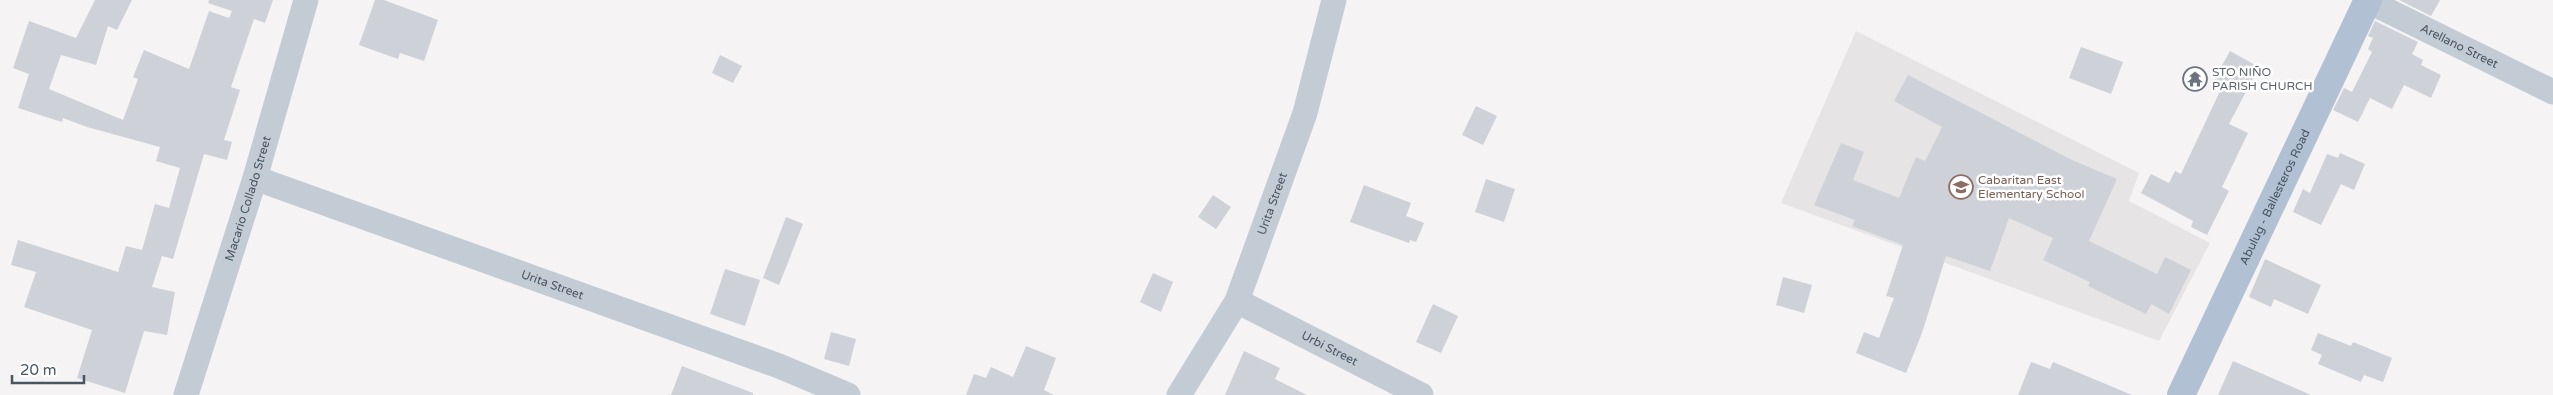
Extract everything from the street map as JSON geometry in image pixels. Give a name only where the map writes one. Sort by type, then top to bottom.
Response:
[{"type":"main road","name":"Abulug - Ballesteros Road","points":[[2181,395],[2367,0]]},
{"type":"street","name":"Macario Collado Street","points":[[186,395],[255,178],[306,0]]},
{"type":"street","name":"Urita Street","points":[[1180,395],[1238,301],[1305,113],[1334,0]]},
{"type":"street","name":"Arellano Street","points":[[2367,0],[2553,92]]},
{"type":"street","name":"Urita Street","points":[[255,178],[779,366],[848,395]]},
{"type":"street","name":"Urbi Street","points":[[1238,301],[1420,395]]},
{"type":"shaded area","name":"Cabaritan East Elementary School","points":[[1856,31],[2139,173],[2129,201],[2210,243],[2159,341],[1781,203]]},
{"type":"building","points":[[95,0],[132,0],[117,30],[108,26],[96,65],[61,55],[49,89],[123,120],[138,79],[133,77],[144,50],[189,69],[209,11],[229,18],[232,11],[208,3],[209,0],[273,0],[265,23],[254,19],[231,87],[240,90],[224,140],[232,142],[227,160],[204,154],[173,259],[162,256],[152,287],[175,292],[167,335],[144,331],[125,393],[77,378],[92,330],[24,307],[36,272],[11,265],[18,240],[118,272],[126,246],[142,250],[155,204],[169,208],[180,168],[156,161],[160,147],[87,127],[63,118],[62,122],[18,108],[29,74],[13,68],[29,21],[76,38]]},
{"type":"building","points":[[375,0],[384,0],[438,20],[424,61],[400,53],[398,59],[359,45]]},
{"type":"building","points":[[2399,0],[2440,0],[2431,16]]},
{"type":"building","points":[[2375,21],[2418,42],[2412,54],[2423,60],[2421,65],[2441,75],[2431,98],[2404,85],[2392,109],[2370,98],[2358,122],[2333,110],[2344,88],[2352,92],[2372,52],[2368,49],[2373,38],[2368,36]]},
{"type":"building","points":[[2081,47],[2123,62],[2111,94],[2069,78]]},
{"type":"building","points":[[2230,51],[2259,67],[2229,124],[2248,133],[2222,187],[2229,191],[2207,235],[2191,227],[2193,221],[2141,193],[2151,174],[2169,183],[2175,171],[2181,174],[2222,87],[2213,82]]},
{"type":"building","points":[[720,55],[742,66],[733,83],[712,73]]},
{"type":"building","points":[[1908,75],[2072,160],[2117,179],[2089,241],[2157,274],[2165,257],[2191,270],[2169,314],[2151,304],[2146,314],[2088,286],[2090,282],[2043,260],[2053,238],[2009,218],[1990,271],[1946,256],[1922,333],[1906,373],[1856,353],[1864,332],[1879,338],[1894,298],[1886,296],[1903,245],[1852,226],[1855,220],[1814,205],[1841,143],[1864,152],[1853,180],[1899,198],[1916,157],[1925,161],[1942,127],[1894,101]]},
{"type":"building","points":[[1476,106],[1497,116],[1483,145],[1462,135]]},
{"type":"building","points":[[2340,153],[2365,164],[2354,190],[2341,184],[2321,225],[2293,212],[2303,189],[2310,193],[2327,154],[2338,158]]},
{"type":"building","points":[[1486,179],[1515,189],[1504,222],[1475,212]]},
{"type":"building","points":[[1364,185],[1411,203],[1406,216],[1424,223],[1416,242],[1410,240],[1409,243],[1350,222]]},
{"type":"building","points":[[1213,195],[1231,207],[1216,229],[1198,217]]},
{"type":"building","points":[[786,217],[803,224],[779,285],[763,278]]},
{"type":"building","points":[[2265,259],[2321,285],[2308,314],[2274,299],[2271,307],[2249,297]]},
{"type":"building","points":[[725,269],[760,280],[745,326],[710,314]]},
{"type":"building","points":[[1153,273],[1173,282],[1161,312],[1140,302]]},
{"type":"building","points":[[1783,277],[1812,285],[1804,313],[1776,305]]},
{"type":"building","points":[[1433,304],[1458,316],[1441,353],[1416,342]]},
{"type":"building","points":[[831,332],[856,339],[849,366],[824,359]]},
{"type":"building","points":[[2318,333],[2351,346],[2353,342],[2392,358],[2383,382],[2364,375],[2361,382],[2318,364],[2322,355],[2311,350]]},
{"type":"building","points":[[1026,346],[1056,358],[1044,390],[1054,395],[966,395],[974,374],[986,378],[991,367],[1013,377]]},
{"type":"building","points":[[1244,351],[1280,368],[1275,379],[1307,395],[1225,395]]},
{"type":"building","points":[[2233,361],[2311,395],[2218,395]]},
{"type":"building","points":[[2031,362],[2050,369],[2053,362],[2132,395],[2018,395]]},
{"type":"building","points":[[682,366],[753,393],[753,395],[671,395]]},
{"type":"place","name":"STO NIÑO PARISH CHURCH","points":[[2195,79]]},
{"type":"place","name":"Cabaritan East Elementary School","points":[[1961,187]]}]
